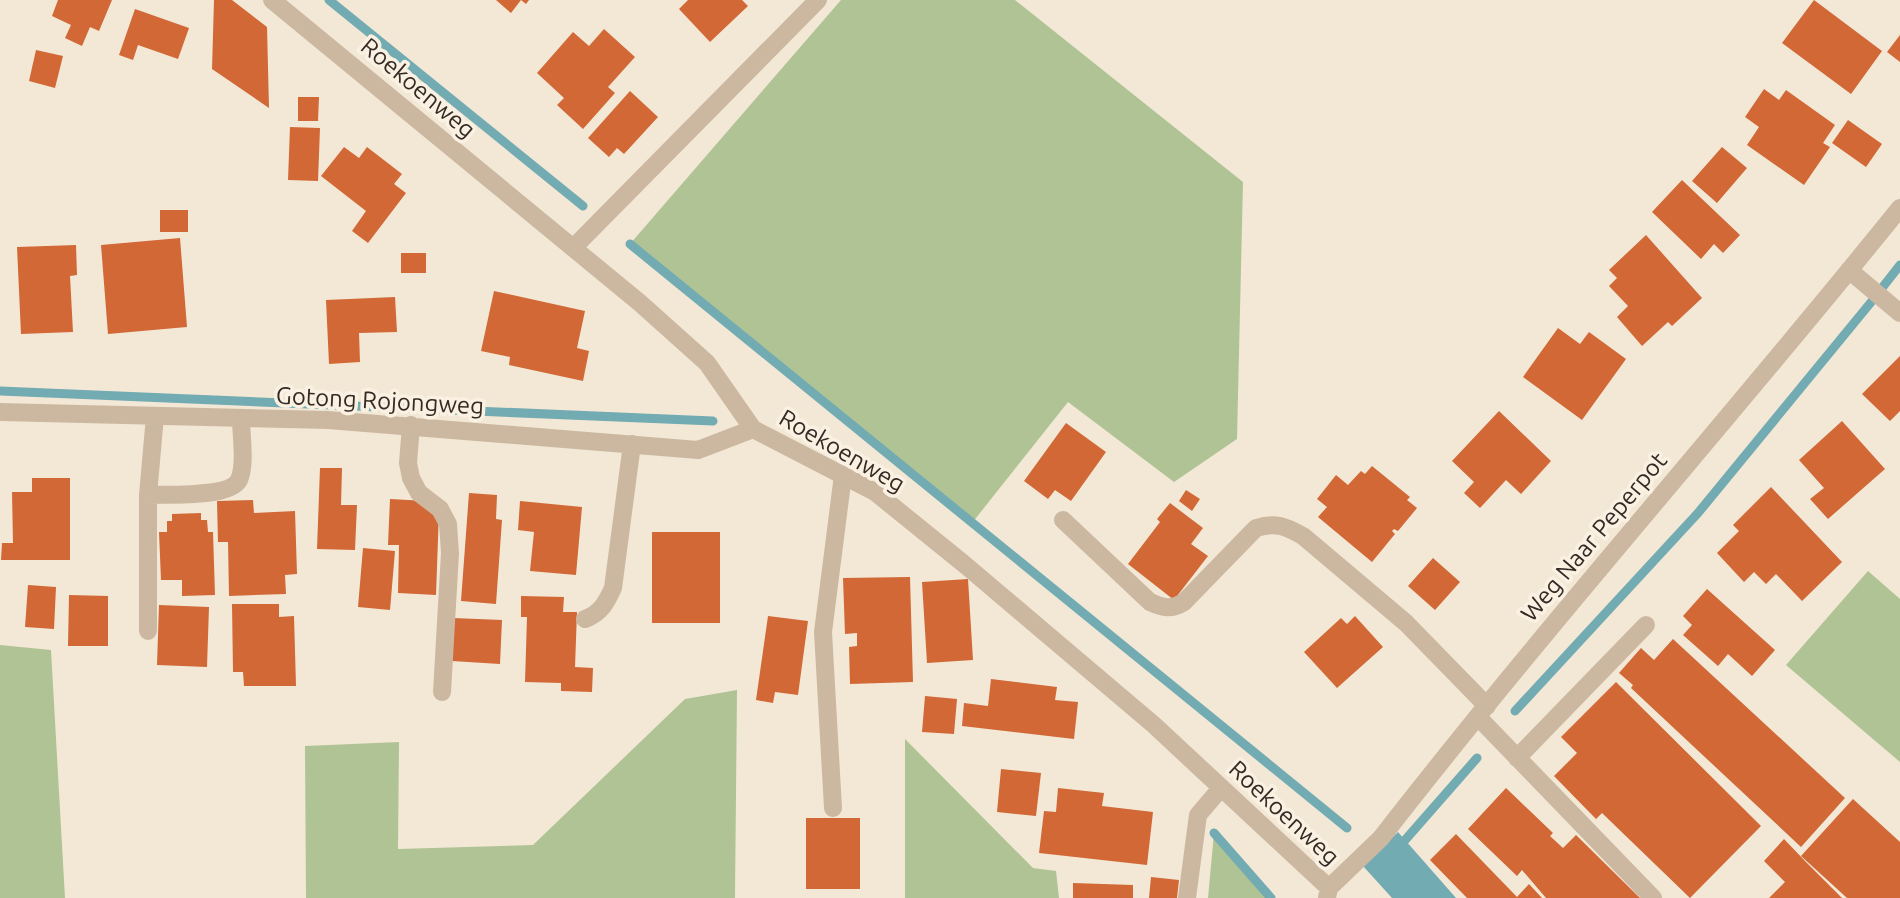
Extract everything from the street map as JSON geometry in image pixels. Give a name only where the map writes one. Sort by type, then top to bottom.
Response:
[{"type":"street","name":"Roekoenweg","points":[[272,0],[573,248],[707,363],[753,429],[875,492],[1154,725],[1328,893]]},
{"type":"street","points":[[573,248],[818,0]]},
{"type":"street","name":"Weg Naar Peperpot","points":[[1328,893],[1381,838],[1661,492],[1897,217]]},
{"type":"street","points":[[1850,270],[1900,313]]},
{"type":"street","name":"Gotong Rojongweg","points":[[0,412],[411,425],[698,450],[753,429]]},
{"type":"street","points":[[148,631],[148,495],[155,416]]},
{"type":"street","points":[[148,495],[220,492],[234,487],[240,478],[241,418]]},
{"type":"street","points":[[411,425],[408,463],[411,478],[419,493],[440,509],[448,524],[450,553],[442,692]]},
{"type":"street","points":[[585,619],[597,614],[613,588],[632,444]]},
{"type":"street","points":[[833,808],[823,632],[843,475]]},
{"type":"street","points":[[1063,520],[1150,602],[1161,607],[1174,608],[1184,602],[1256,528],[1270,523],[1284,525],[1303,536],[1406,623],[1482,712],[1517,758],[1653,898]]},
{"type":"street","points":[[1517,758],[1646,625]]},
{"type":"street","points":[[1187,898],[1198,815],[1221,788]]},
{"type":"green space","points":[[841,0],[1015,0],[1243,182],[1237,439],[1174,482],[1068,402],[972,523],[630,244]]},
{"type":"green space","points":[[1868,571],[1900,599],[1900,762],[1786,665]]},
{"type":"green space","points":[[0,645],[51,650],[65,898],[0,898]]},
{"type":"green space","points":[[737,690],[735,898],[306,898],[305,746],[399,742],[398,849],[533,845],[685,699]]},
{"type":"green space","points":[[905,739],[1033,868],[1056,871],[1059,898],[905,898]]},
{"type":"green space","points":[[1214,833],[1271,898],[1208,898]]},
{"type":"water","points":[[1398,832],[1456,898],[1392,898],[1363,866]]},
{"type":"building","points":[[58,0],[112,0],[99,31],[90,27],[82,46],[65,38],[71,25],[52,16]]},
{"type":"building","points":[[214,0],[232,0],[267,27],[269,108],[212,69]]},
{"type":"building","points":[[496,0],[521,0],[511,13]]},
{"type":"building","points":[[688,0],[742,0],[748,6],[710,42],[679,9]]},
{"type":"building","points":[[1814,0],[1882,51],[1851,94],[1782,43]]},
{"type":"building","points":[[135,9],[189,28],[178,59],[138,45],[133,60],[119,55]]},
{"type":"building","points":[[604,29],[635,57],[608,87],[615,93],[583,129],[557,105],[564,98],[537,73],[573,32],[589,46]]},
{"type":"building","points":[[1900,35],[1900,62],[1887,52]]},
{"type":"building","points":[[36,50],[63,56],[55,88],[29,81]]},
{"type":"building","points":[[1764,89],[1779,100],[1786,90],[1835,125],[1823,143],[1830,147],[1804,185],[1747,145],[1759,127],[1745,117]]},
{"type":"building","points":[[630,91],[658,117],[624,154],[617,148],[609,157],[588,138]]},
{"type":"building","points":[[298,97],[319,97],[318,121],[298,121]]},
{"type":"building","points":[[1848,120],[1882,144],[1866,167],[1832,143]]},
{"type":"building","points":[[290,127],[320,128],[318,181],[288,180]]},
{"type":"building","points":[[344,147],[359,158],[367,147],[402,174],[394,184],[406,193],[368,243],[352,231],[366,211],[321,176]]},
{"type":"building","points":[[1722,147],[1747,168],[1717,203],[1692,181]]},
{"type":"building","points":[[1682,180],[1740,235],[1723,253],[1714,244],[1701,259],[1652,212]]},
{"type":"building","points":[[160,210],[188,210],[188,232],[160,232]]},
{"type":"building","points":[[1646,235],[1702,298],[1672,326],[1668,322],[1642,346],[1617,317],[1628,306],[1609,286],[1617,278],[1609,270]]},
{"type":"building","points":[[180,238],[187,327],[108,334],[101,245]]},
{"type":"building","points":[[76,245],[77,275],[70,276],[73,332],[21,334],[17,247]]},
{"type":"building","points":[[401,253],[426,253],[426,273],[401,273]]},
{"type":"building","points":[[494,291],[585,311],[577,348],[589,351],[583,381],[509,365],[510,357],[481,351]]},
{"type":"building","points":[[395,297],[397,332],[359,333],[360,362],[329,364],[326,300]]},
{"type":"building","points":[[1558,328],[1580,344],[1589,332],[1626,359],[1582,420],[1523,377]]},
{"type":"building","points":[[1900,356],[1900,411],[1890,421],[1862,394]]},
{"type":"building","points":[[1499,411],[1551,461],[1521,494],[1506,480],[1480,508],[1464,493],[1474,482],[1452,461]]},
{"type":"building","points":[[1842,421],[1885,469],[1828,519],[1810,499],[1824,488],[1799,460]]},
{"type":"building","points":[[1066,423],[1106,452],[1071,501],[1055,490],[1048,499],[1024,481]]},
{"type":"building","points":[[1372,466],[1410,497],[1407,500],[1417,508],[1398,531],[1392,531],[1395,534],[1372,562],[1318,517],[1327,507],[1317,499],[1336,475],[1348,485],[1361,471],[1365,474]]},
{"type":"building","points":[[320,468],[342,468],[341,505],[357,505],[355,550],[317,549]]},
{"type":"building","points":[[32,478],[70,478],[70,560],[1,560],[2,543],[13,543],[12,492],[32,492]]},
{"type":"building","points":[[1771,487],[1842,562],[1802,601],[1776,574],[1766,584],[1754,572],[1744,582],[1717,553],[1739,531],[1733,525]]},
{"type":"building","points":[[1186,490],[1200,499],[1192,511],[1179,501]]},
{"type":"building","points":[[469,493],[497,495],[496,519],[502,520],[496,604],[461,601]]},
{"type":"building","points":[[390,499],[427,501],[427,510],[439,511],[436,595],[398,593],[399,545],[388,545]]},
{"type":"building","points":[[253,500],[254,513],[295,511],[297,574],[285,575],[286,594],[229,596],[228,542],[218,542],[217,501]]},
{"type":"building","points":[[520,501],[582,507],[576,575],[530,571],[534,532],[518,530]]},
{"type":"building","points":[[1170,503],[1203,528],[1191,544],[1208,556],[1174,600],[1128,564],[1160,522],[1157,519]]},
{"type":"building","points":[[201,513],[201,520],[207,520],[208,532],[213,532],[215,595],[182,596],[182,580],[161,580],[159,532],[167,532],[167,521],[172,521],[172,514]]},
{"type":"building","points":[[652,532],[720,532],[720,623],[652,623]]},
{"type":"building","points":[[363,548],[395,551],[390,610],[358,607]]},
{"type":"building","points":[[1433,558],[1460,582],[1435,610],[1408,586]]},
{"type":"building","points":[[910,577],[913,682],[850,684],[849,647],[857,646],[857,633],[845,634],[843,578]]},
{"type":"building","points":[[968,579],[973,660],[927,663],[922,582]]},
{"type":"building","points":[[28,585],[56,587],[54,629],[25,627]]},
{"type":"building","points":[[1707,589],[1775,650],[1752,676],[1728,654],[1718,666],[1683,635],[1692,625],[1683,616]]},
{"type":"building","points":[[69,595],[108,596],[108,646],[68,646]]},
{"type":"building","points":[[521,596],[564,597],[563,612],[577,612],[575,667],[593,668],[592,692],[561,691],[561,683],[525,682],[527,617],[521,617]]},
{"type":"building","points":[[232,604],[279,604],[279,617],[294,616],[296,686],[244,686],[243,672],[233,672]]},
{"type":"building","points":[[159,605],[209,607],[207,667],[157,665]]},
{"type":"building","points":[[768,616],[808,621],[798,695],[775,692],[773,703],[756,700]]},
{"type":"building","points":[[1355,616],[1383,647],[1337,688],[1304,652],[1341,618],[1347,624]]},
{"type":"building","points":[[453,618],[502,620],[500,664],[452,661]]},
{"type":"building","points":[[1673,639],[1845,798],[1801,847],[1631,688],[1633,685],[1619,673],[1641,648],[1654,660]]},
{"type":"building","points":[[991,679],[1057,687],[1055,700],[1078,702],[1074,739],[962,726],[964,703],[988,706]]},
{"type":"building","points":[[1616,682],[1761,826],[1690,898],[1602,813],[1596,819],[1554,776],[1577,753],[1561,737]]},
{"type":"building","points":[[925,696],[957,699],[954,734],[922,732]]},
{"type":"building","points":[[1001,769],[1041,773],[1036,816],[997,812]]},
{"type":"building","points":[[1058,788],[1104,793],[1102,806],[1153,812],[1147,865],[1039,853],[1044,811],[1056,812]]},
{"type":"building","points":[[1506,788],[1553,833],[1550,836],[1563,848],[1576,835],[1640,898],[1546,898],[1522,870],[1517,876],[1468,829]]},
{"type":"building","points":[[1853,799],[1900,842],[1900,898],[1847,898],[1801,856]]},
{"type":"building","points":[[806,818],[860,818],[860,889],[806,889]]},
{"type":"building","points":[[1456,834],[1517,897],[1529,884],[1542,898],[1467,898],[1430,860]]},
{"type":"building","points":[[1784,839],[1842,898],[1769,898],[1785,882],[1764,861]]},
{"type":"building","points":[[1151,877],[1179,880],[1177,898],[1149,898]]},
{"type":"building","points":[[1073,883],[1133,885],[1133,898],[1073,898]]},
{"type":"waterway","points":[[329,0],[583,206]]},
{"type":"waterway","points":[[630,244],[1347,828]]},
{"type":"waterway","points":[[1882,288],[1900,265]]},
{"type":"waterway","points":[[1515,711],[1698,513],[1872,301]]},
{"type":"waterway","points":[[0,391],[713,421]]},
{"type":"waterway","points":[[1399,847],[1477,758]]},
{"type":"waterway","points":[[1214,833],[1271,898]]}]
